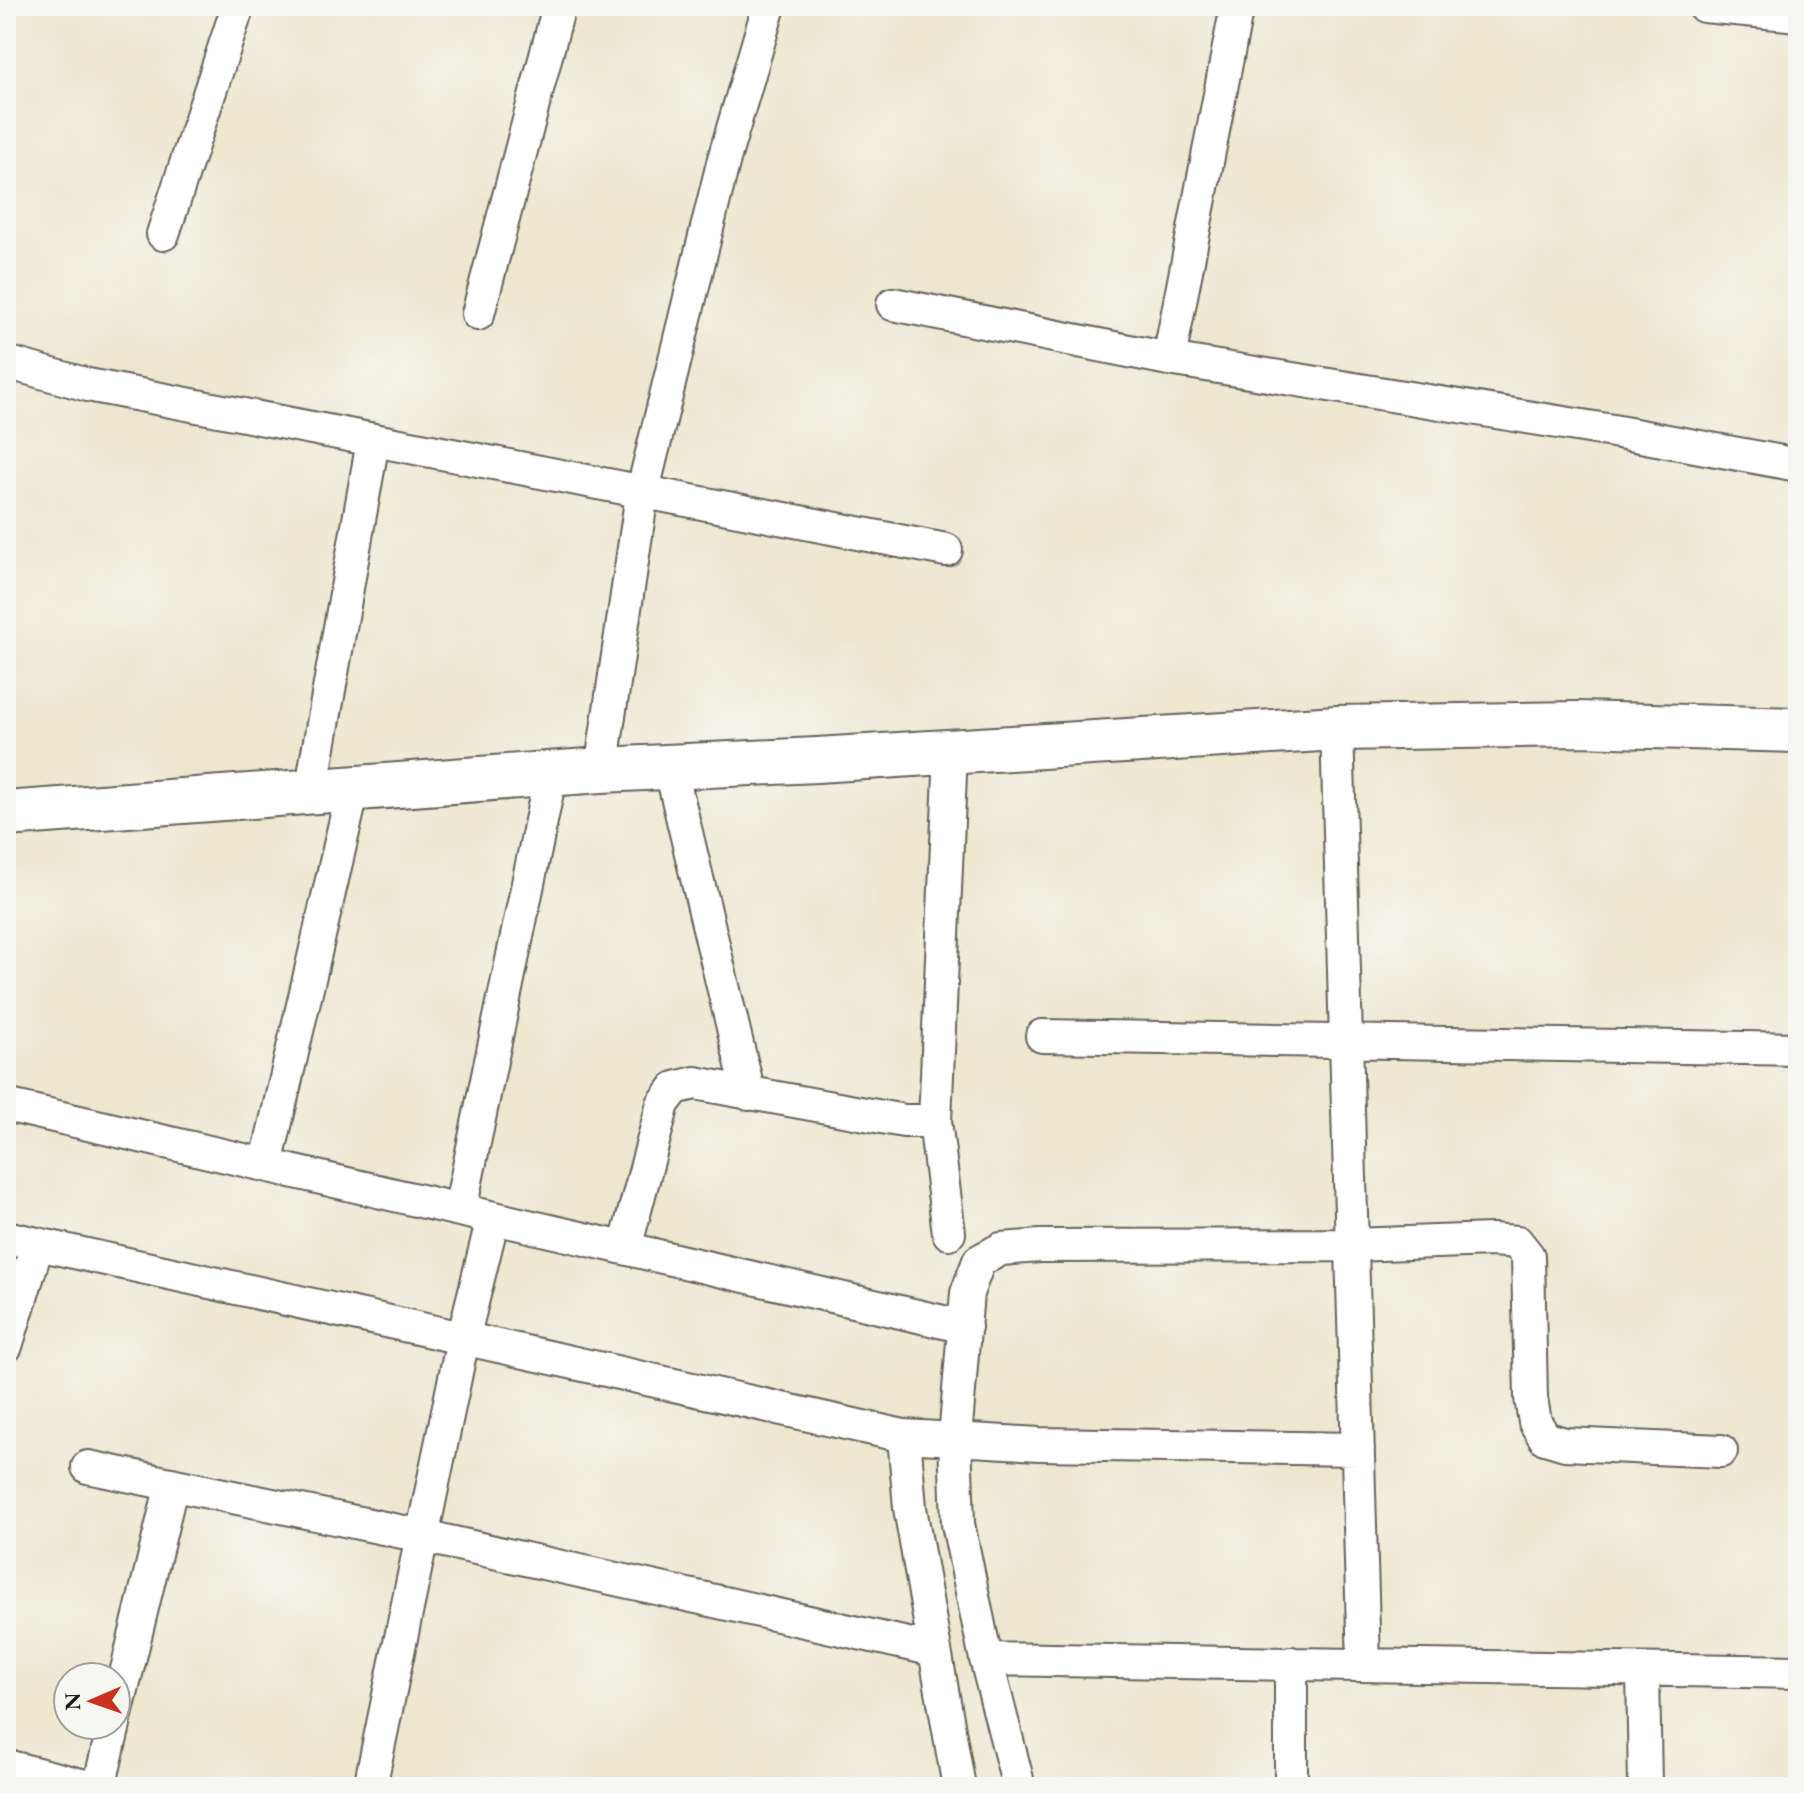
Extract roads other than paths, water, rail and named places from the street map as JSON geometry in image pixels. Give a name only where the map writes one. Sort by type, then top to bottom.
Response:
[{"type":"main road","points":[[6,814],[551,773],[1337,728],[1577,724],[1798,730]]},
{"type":"street","points":[[163,234],[238,6]]},
{"type":"street","points":[[478,314],[559,6]]},
{"type":"street","points":[[601,770],[642,494],[724,159],[769,6]]},
{"type":"street","points":[[1169,359],[1237,6]]},
{"type":"street","points":[[1704,6],[1797,12]]},
{"type":"street","points":[[893,304],[1169,359],[1613,431],[1798,465]]},
{"type":"street","points":[[6,362],[88,385],[642,494],[946,550]]},
{"type":"street","points":[[266,1165],[332,791],[373,441]]},
{"type":"street","points":[[1337,728],[1364,1665]]},
{"type":"street","points":[[949,1233],[935,1121],[951,751]]},
{"type":"street","points":[[670,766],[749,1094]]},
{"type":"street","points":[[460,1210],[551,773]]},
{"type":"street","points":[[1042,1036],[1798,1049]]},
{"type":"street","points":[[625,1248],[663,1104],[675,1088],[695,1083],[904,1121],[935,1121]]},
{"type":"street","points":[[6,1105],[965,1327]]},
{"type":"street","points":[[370,1787],[463,1339],[493,1218]]},
{"type":"street","points":[[6,1237],[904,1436],[1039,1444],[1358,1449]]},
{"type":"street","points":[[1019,1787],[986,1659],[958,1524],[955,1439],[967,1293],[979,1261],[1001,1249],[1040,1246],[1517,1242],[1528,1256],[1531,1398],[1535,1422],[1545,1438],[1565,1444],[1721,1451]]},
{"type":"street","points":[[6,1346],[37,1246]]},
{"type":"street","points":[[904,1436],[910,1508],[959,1787]]},
{"type":"street","points":[[88,1467],[422,1536],[935,1650]]},
{"type":"street","points":[[129,1661],[172,1484]]},
{"type":"street","points":[[986,1659],[1798,1672]]},
{"type":"street","points":[[1291,1663],[1291,1787]]},
{"type":"street","points":[[1643,1670],[1645,1787]]},
{"type":"street","points":[[99,1787],[110,1741]]},
{"type":"street","points":[[6,1766],[89,1787]]}]
